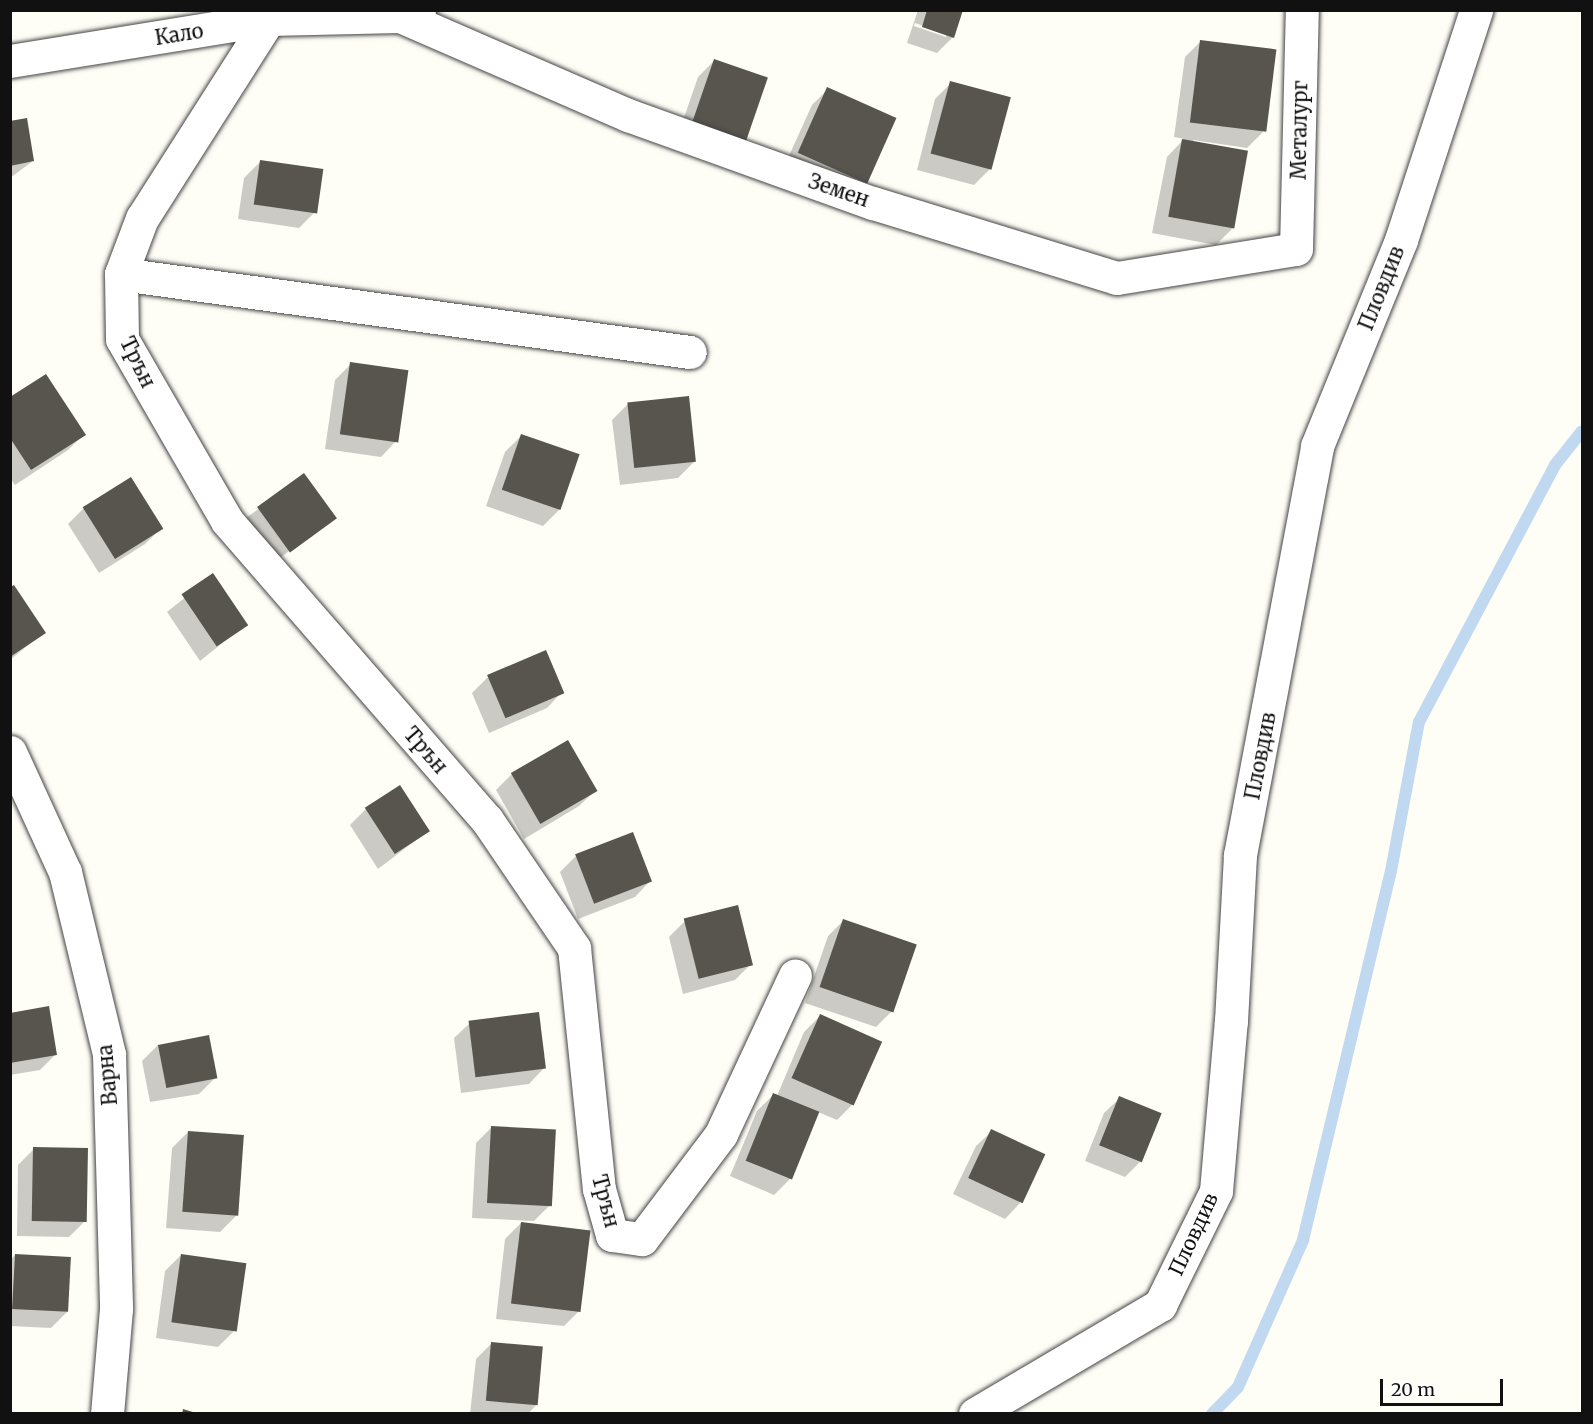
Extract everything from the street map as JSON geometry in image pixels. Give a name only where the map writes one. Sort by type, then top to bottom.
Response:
[{"type":"street","name":"Металург","points":[[1296,249],[1302,10]]},
{"type":"street","name":"Пловдив","points":[[975,1413],[1160,1305],[1215,1191],[1232,1022],[1240,855],[1317,446],[1401,240],[1476,10]]},
{"type":"street","name":"Земен","points":[[410,13],[628,115],[873,202],[1117,278],[1296,249]]},
{"type":"street","name":"Кало","points":[[10,61],[269,19],[410,13]]},
{"type":"street","name":"Трън","points":[[269,19],[142,218],[121,274],[122,339],[227,521],[487,820],[574,948],[599,1189],[612,1236],[642,1239],[722,1134],[795,975]]},
{"type":"street","points":[[121,274],[690,351]]},
{"type":"street","name":"Варна","points":[[10,752],[65,873],[108,1054],[116,1310],[107,1413]]},
{"type":"building","points":[[927,10],[963,10],[954,38],[922,27]]},
{"type":"building","points":[[1200,40],[1276,49],[1266,132],[1190,122]]},
{"type":"building","points":[[714,59],[768,78],[745,144],[691,125]]},
{"type":"building","points":[[950,81],[1011,97],[991,170],[931,153]]},
{"type":"building","points":[[827,87],[896,118],[867,184],[798,153]]},
{"type":"building","points":[[27,118],[34,161],[10,166],[10,121]]},
{"type":"building","points":[[1182,139],[1248,151],[1234,228],[1168,217]]},
{"type":"building","points":[[260,160],[323,169],[317,213],[254,205]]},
{"type":"building","points":[[350,362],[408,370],[398,443],[340,434]]},
{"type":"building","points":[[46,374],[86,435],[31,470],[10,438],[10,397]]},
{"type":"building","points":[[689,396],[696,462],[634,468],[627,402]]},
{"type":"building","points":[[521,434],[580,454],[560,510],[502,490]]},
{"type":"building","points":[[304,473],[337,518],[290,552],[257,507]]},
{"type":"building","points":[[131,477],[163,529],[115,559],[83,507]]},
{"type":"building","points":[[213,573],[248,625],[217,646],[181,594]]},
{"type":"building","points":[[14,585],[46,633],[10,657],[10,587]]},
{"type":"building","points":[[546,650],[564,693],[505,718],[487,675]]},
{"type":"building","points":[[568,740],[598,791],[540,824],[511,773]]},
{"type":"building","points":[[400,785],[430,831],[395,854],[365,808]]},
{"type":"building","points":[[633,832],[652,881],[594,904],[575,854]]},
{"type":"building","points":[[738,905],[753,965],[699,979],[684,919]]},
{"type":"building","points":[[843,919],[917,944],[893,1012],[820,987]]},
{"type":"building","points":[[49,1006],[57,1055],[10,1063],[10,1013]]},
{"type":"building","points":[[539,1012],[546,1069],[475,1077],[469,1021]]},
{"type":"building","points":[[820,1014],[882,1042],[854,1106],[792,1078]]},
{"type":"building","points":[[209,1035],[217,1078],[166,1088],[158,1045]]},
{"type":"building","points":[[773,1093],[819,1112],[792,1179],[746,1161]]},
{"type":"building","points":[[1119,1096],[1162,1113],[1142,1162],[1099,1145]]},
{"type":"building","points":[[491,1126],[556,1129],[552,1206],[487,1203]]},
{"type":"building","points":[[991,1129],[1045,1154],[1023,1203],[968,1178]]},
{"type":"building","points":[[188,1131],[244,1135],[238,1216],[182,1212]]},
{"type":"building","points":[[33,1147],[88,1148],[87,1222],[32,1221]]},
{"type":"building","points":[[521,1222],[590,1231],[580,1312],[511,1303]]},
{"type":"building","points":[[15,1254],[71,1257],[68,1312],[12,1309]]},
{"type":"building","points":[[181,1254],[246,1263],[237,1332],[171,1322]]},
{"type":"building","points":[[491,1342],[543,1347],[538,1405],[486,1401]]},
{"type":"building","points":[[183,1409],[196,1413],[196,1414],[182,1414]]},
{"type":"waterway","points":[[1212,1414],[1238,1387],[1303,1240],[1391,871],[1419,722],[1555,465],[1582,431]]}]
